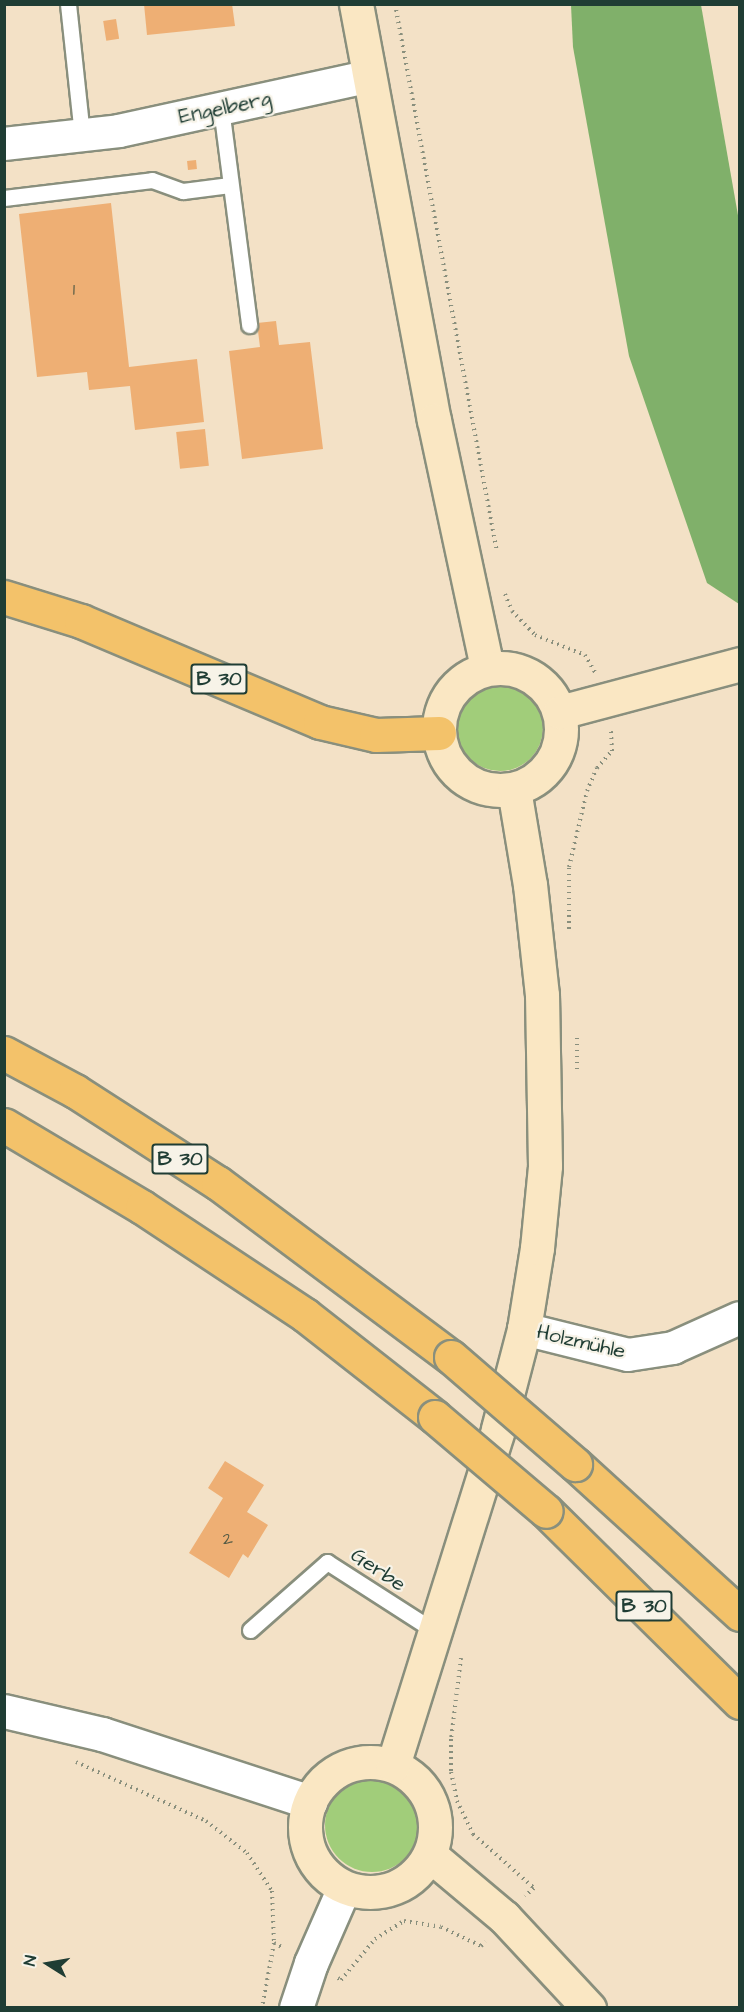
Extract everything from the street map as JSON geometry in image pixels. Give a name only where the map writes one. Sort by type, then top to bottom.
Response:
[{"type":"highway","name":"B 30","points":[[4,597],[81,621],[320,722],[376,735],[439,733]]},
{"type":"highway","name":"B 30","points":[[4,1053],[75,1091],[218,1183],[451,1357],[575,1464],[740,1614]]},
{"type":"highway","name":"B 30","points":[[4,1125],[142,1207],[305,1315],[435,1417],[546,1511],[740,1702]]},
{"type":"main road","points":[[356,4],[367,76],[487,668]]},
{"type":"main road","points":[[560,712],[740,664]]},
{"type":"main road","points":[[487,668],[524,671],[552,694],[560,712],[562,731],[548,768],[533,781],[514,789],[493,790],[464,778],[444,754],[439,733],[446,699],[471,674],[487,668]]},
{"type":"main road","points":[[393,1766],[433,1630],[498,1430],[524,1329],[545,1166],[545,1079],[532,896],[514,789]]},
{"type":"main road","points":[[374,1761],[393,1766],[412,1776],[426,1792],[434,1813],[436,1834],[430,1856],[419,1872],[403,1885],[374,1893],[344,1888],[327,1877],[306,1842],[305,1822],[310,1802],[335,1772],[354,1763],[374,1761]]},
{"type":"main road","points":[[430,1856],[504,1917],[589,2007]]},
{"type":"street","name":"Engelberg","points":[[4,144],[82,136],[367,76]]},
{"type":"street","name":"Holzmühle","points":[[524,1329],[628,1355],[672,1348],[740,1318]]},
{"type":"street","points":[[4,1711],[102,1734],[310,1802]]},
{"type":"street","points":[[296,2007],[310,1963],[344,1888]]},
{"type":"lane","points":[[68,4],[82,136]]},
{"type":"lane","points":[[221,108],[249,325]]},
{"type":"lane","points":[[4,198],[152,180],[183,192],[230,185]]},
{"type":"lane","name":"Gerbe","points":[[250,1630],[327,1562],[433,1630]]},
{"type":"path","points":[[395,4],[498,558]]},
{"type":"path","points":[[504,592],[512,611],[536,635],[585,655],[595,670],[614,739],[612,751],[597,768],[587,791],[569,867],[569,932]]},
{"type":"path","points":[[576,1029],[577,1075]]},
{"type":"path","points":[[342,1980],[375,1939],[404,1921],[441,1927],[481,1946],[504,1917],[534,1888],[474,1834],[458,1802],[451,1772],[451,1739],[462,1653]]},
{"type":"path","points":[[72,1761],[206,1821],[247,1853],[272,1891],[274,1943],[262,2007]]},
{"type":"green space","points":[[571,5],[701,5],[739,221],[739,604],[707,583],[629,356],[573,47]]},
{"type":"green space","points":[[500,685],[516,689],[530,698],[539,712],[543,728],[539,744],[530,758],[516,767],[500,771],[484,767],[470,758],[461,744],[457,728],[461,712],[470,698],[484,689]]},
{"type":"green space","points":[[372,1778],[390,1781],[405,1792],[416,1807],[419,1825],[416,1843],[405,1858],[390,1869],[372,1872],[354,1869],[339,1858],[328,1843],[325,1825],[328,1807],[339,1792],[354,1781]]},
{"type":"building","points":[[144,4],[232,4],[235,26],[147,35]]},
{"type":"building","points":[[116,19],[119,39],[106,41],[103,21]]},
{"type":"building","points":[[196,160],[197,169],[188,170],[187,161]]},
{"type":"building","points":[[111,203],[129,367],[197,359],[204,422],[135,430],[130,386],[89,390],[87,372],[37,377],[19,214]]},
{"type":"building","points":[[276,321],[279,345],[310,342],[323,449],[242,459],[229,351],[260,347],[257,323]]},
{"type":"building","points":[[205,429],[209,466],[180,469],[176,432]]},
{"type":"building","points":[[225,1461],[264,1485],[247,1512],[268,1525],[248,1558],[243,1554],[229,1578],[189,1553],[223,1498],[208,1488]]}]
